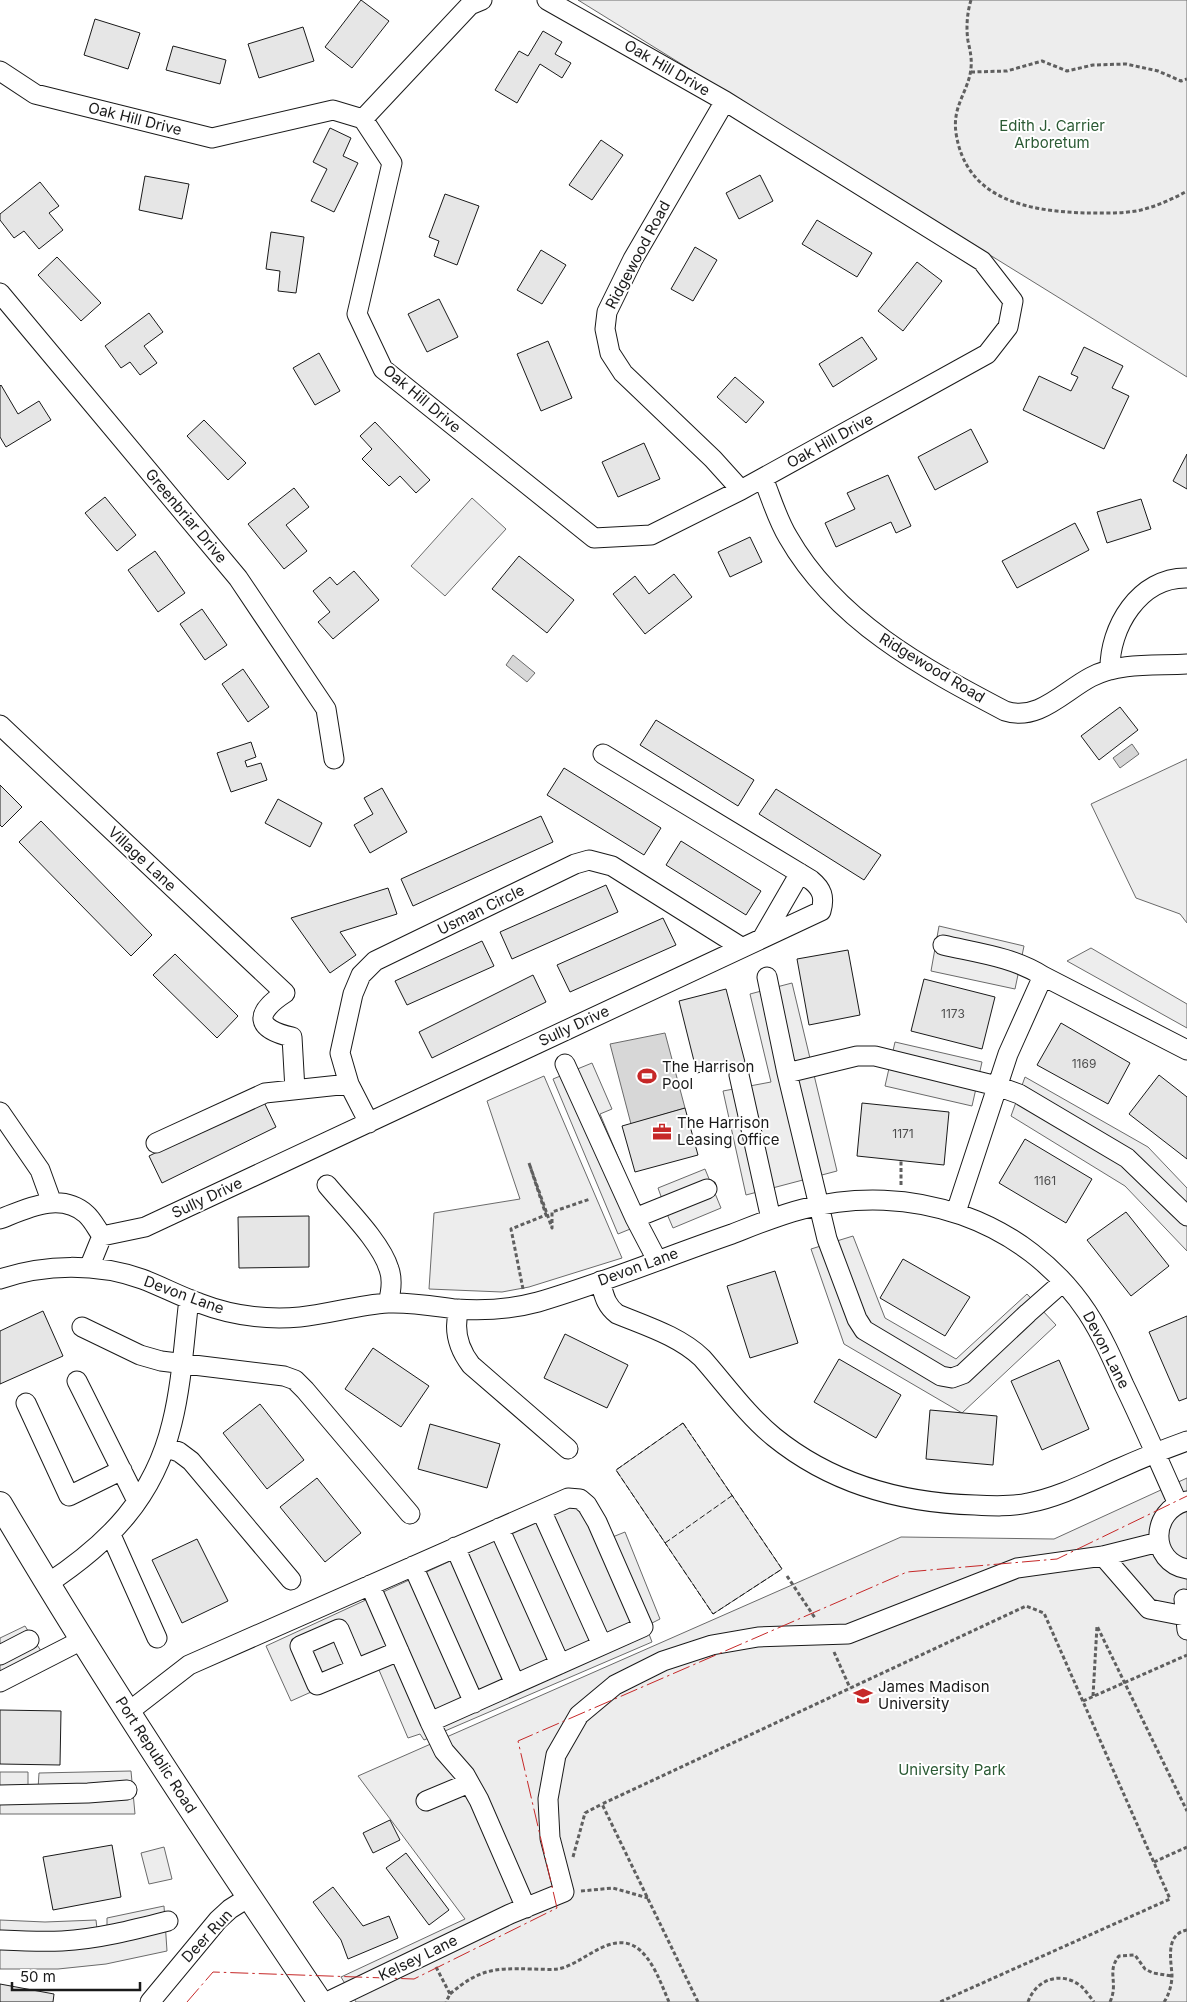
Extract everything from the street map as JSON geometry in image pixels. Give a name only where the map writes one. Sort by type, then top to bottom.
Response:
[{"type":"main road","name":"Port Republic Road","points":[[0,1504],[127,1713],[320,2002]]},
{"type":"street","points":[[363,120],[470,5],[482,0]]},
{"type":"street","name":"Oak Hill Drive","points":[[0,71],[36,94],[212,138],[332,110],[363,120],[392,163],[356,314],[382,369],[594,538],[651,535],[741,490],[987,354],[1008,327],[1013,300],[982,261],[725,101],[547,0]]},
{"type":"street","name":"Ridgewood Road","points":[[725,101],[633,259],[607,312],[605,329],[610,353],[625,376],[713,459],[741,490]]},
{"type":"street","name":"Greenbriar Drive","points":[[0,293],[238,578],[326,709],[334,759]]},
{"type":"street","name":"Ridgewood Road","points":[[763,478],[786,533],[796,550],[821,582],[850,612],[893,647],[983,700],[1010,713],[1027,714],[1043,708],[1093,676],[1110,670],[1187,664]]},
{"type":"street","points":[[1110,670],[1113,644],[1129,609],[1140,597],[1154,587],[1173,579],[1187,578]]},
{"type":"street","name":"Village Lane","points":[[0,725],[285,993],[270,1003],[264,1012],[263,1020],[266,1027],[273,1032],[292,1037],[296,1090]]},
{"type":"street","name":"Sully Drive","points":[[102,1236],[145,1227],[821,911],[823,902],[820,888],[800,873],[603,754]]},
{"type":"street","name":"Usman Circle","points":[[368,1123],[350,1084],[340,1053],[352,994],[360,975],[375,961],[575,864],[589,860],[612,866],[741,947]]},
{"type":"street","points":[[763,937],[800,873]]},
{"type":"street","points":[[943,946],[1015,961],[1027,966],[1187,1050]]},
{"type":"street","points":[[767,976],[787,1073],[827,1239],[861,1326],[867,1332],[942,1376],[952,1378],[963,1374],[1064,1282]]},
{"type":"street","points":[[956,1212],[1008,1054],[1044,976]]},
{"type":"street","points":[[787,1073],[857,1056],[875,1056],[997,1086],[1032,1101],[1122,1154],[1141,1170],[1187,1216]]},
{"type":"street","points":[[565,1064],[657,1260]]},
{"type":"street","points":[[739,1075],[771,1220]]},
{"type":"street","points":[[156,1143],[264,1093],[350,1084]]},
{"type":"street","points":[[0,1112],[40,1170],[52,1203]]},
{"type":"street","points":[[327,1185],[384,1258],[391,1276],[388,1303]]},
{"type":"street","points":[[636,1218],[707,1189]]},
{"type":"street","name":"Devon Lane","points":[[0,1279],[42,1269],[88,1268],[115,1272],[141,1279],[189,1299],[228,1312],[270,1318],[300,1317],[388,1303],[423,1304],[460,1309],[496,1309],[527,1304],[819,1205],[852,1200],[900,1201],[927,1204],[956,1212],[1009,1237],[1036,1257],[1064,1282],[1083,1305],[1097,1328],[1156,1453],[1182,1503]]},
{"type":"street","points":[[0,1218],[43,1202],[67,1204],[86,1213],[102,1236],[88,1268]]},
{"type":"street","points":[[600,1280],[610,1309],[690,1348],[702,1358],[773,1436],[812,1463],[839,1477],[872,1490],[905,1499],[933,1502],[984,1505],[1023,1504],[1059,1494],[1187,1441]]},
{"type":"street","points":[[47,1584],[82,1560],[111,1535],[126,1519],[152,1477],[165,1447],[176,1405],[189,1299]]},
{"type":"street","points":[[460,1309],[456,1324],[457,1338],[462,1352],[470,1365],[568,1449]]},
{"type":"street","points":[[82,1326],[140,1355],[181,1364],[284,1376],[295,1380],[306,1390],[410,1514]]},
{"type":"street","points":[[77,1381],[138,1501]]},
{"type":"street","points":[[26,1402],[69,1496],[122,1470]]},
{"type":"street","points":[[165,1447],[180,1452],[192,1461],[291,1580]]},
{"type":"street","points":[[127,1713],[188,1665],[568,1498],[580,1499],[588,1505],[597,1522],[643,1627],[430,1722]]},
{"type":"street","points":[[1182,1503],[1170,1509],[1160,1524],[1159,1542],[1167,1558],[1175,1565],[1187,1569]]},
{"type":"street","points":[[541,1510],[602,1646]]},
{"type":"street","points":[[499,1528],[560,1664]]},
{"type":"street","points":[[111,1535],[156,1638]]},
{"type":"street","points":[[564,1892],[550,1838],[548,1800],[556,1754],[579,1715],[615,1685],[664,1661],[712,1645],[758,1637],[848,1634],[1018,1568],[1103,1556],[1159,1542]]},
{"type":"street","points":[[456,1548],[515,1684]]},
{"type":"street","points":[[1103,1556],[1149,1609],[1185,1615]]},
{"type":"street","points":[[412,1566],[474,1702]]},
{"type":"street","points":[[370,1585],[444,1751],[470,1782],[479,1800],[518,1911]]},
{"type":"street","points":[[329,1603],[356,1669]]},
{"type":"street","points":[[338,1628],[300,1646],[316,1685],[399,1651]]},
{"type":"street","points":[[0,1655],[29,1640]]},
{"type":"street","points":[[0,1682],[82,1640]]},
{"type":"street","points":[[426,1801],[470,1782]]},
{"type":"street","points":[[0,1794],[88,1793],[127,1790]]},
{"type":"street","name":"Kelsey Lane","points":[[326,2002],[518,1911],[564,1892]]},
{"type":"street","name":"Deer Run","points":[[150,2002],[218,1920],[230,1909],[249,1897]]},
{"type":"street","points":[[0,1940],[38,1942],[86,1939],[168,1922]]},
{"type":"path","points":[[971,0],[967,31],[971,55],[971,72],[956,113],[956,132],[961,151],[971,172],[978,181],[993,192],[1018,204],[1037,209],[1100,213],[1130,212],[1144,209],[1187,191]]},
{"type":"path","points":[[971,72],[1007,71],[1042,61],[1067,71],[1093,65],[1126,64],[1158,71],[1181,81],[1187,79]]},
{"type":"path","points":[[900,1201],[901,1161]]},
{"type":"path","points":[[527,1304],[511,1229],[546,1215],[529,1163],[552,1228],[552,1212],[590,1199]]},
{"type":"path","points":[[648,1898],[613,1888],[564,1892],[585,1813],[1026,1606],[1044,1613],[1170,1899],[940,2002]]},
{"type":"path","points":[[1093,1696],[1097,1626],[1187,1811]]},
{"type":"path","points":[[1083,1701],[1187,1655]]},
{"type":"path","points":[[602,1804],[698,2002]]},
{"type":"path","points":[[1154,1862],[1187,1847]]},
{"type":"path","points":[[1164,2002],[1171,1987],[1170,1949],[1174,1939],[1182,1930],[1187,1930]]},
{"type":"path","points":[[446,2002],[450,1994],[465,1981],[486,1971],[511,1968],[559,1969],[607,1946],[626,1943],[640,1949],[651,1962],[670,2002]]},
{"type":"path","points":[[429,1953],[450,1994]]},
{"type":"path","points":[[1110,2002],[1114,1992],[1112,1970],[1114,1962],[1120,1956],[1135,1955],[1145,1969],[1153,1973],[1172,1976]]},
{"type":"path","points":[[1028,2002],[1038,1985],[1048,1980],[1060,1978],[1072,1980],[1082,1987],[1094,2002]]},
{"type":"shaded area","name":"Edith J. Carrier Arboretum","points":[[578,0],[1187,0],[1187,377]]},
{"type":"shaded area","points":[[472,498],[506,529],[445,596],[411,566]]},
{"type":"shaded area","points":[[513,655],[535,673],[527,682],[506,665]]},
{"type":"shaded area","points":[[1132,744],[1139,754],[1120,768],[1113,758]]},
{"type":"shaded area","points":[[1187,759],[1187,923],[1180,914],[1136,898],[1091,804]]},
{"type":"shaded area","points":[[939,926],[1024,946],[1015,989],[931,971]]},
{"type":"shaded area","points":[[1091,948],[1187,1004],[1187,1028],[1067,961]]},
{"type":"shaded area","points":[[792,983],[837,1171],[746,1195],[723,1091],[771,1082],[750,994]]},
{"type":"shaded area","name":"The Harrison Pool","points":[[665,1033],[685,1108],[631,1124],[610,1044]]},
{"type":"shaded area","points":[[895,1042],[982,1062],[972,1106],[885,1086]]},
{"type":"shaded area","points":[[592,1063],[612,1109],[600,1114],[640,1209],[662,1199],[658,1188],[705,1169],[721,1208],[673,1228],[667,1214],[618,1234],[553,1079]]},
{"type":"shaded area","points":[[544,1076],[622,1258],[529,1287],[502,1292],[429,1289],[434,1213],[520,1199],[487,1101]]},
{"type":"shaded area","points":[[1025,1077],[1148,1147],[1187,1188],[1187,1251],[1125,1186],[1011,1116]]},
{"type":"shaded area","points":[[853,1236],[885,1318],[956,1359],[1027,1294],[1056,1325],[962,1413],[844,1344],[811,1249]]},
{"type":"shaded area","points":[[683,1423],[782,1569],[713,1614],[616,1470]]},
{"type":"shaded area","name":"University Park","points":[[1187,1478],[1187,2002],[356,2002],[341,1977],[465,1919],[358,1776],[901,1537],[1054,1539]]},
{"type":"shaded area","points":[[574,1504],[610,1538],[625,1532],[660,1619],[646,1626],[652,1642],[424,1740],[420,1734],[408,1738],[376,1663],[291,1701],[266,1646]]},
{"type":"shaded area","points":[[25,1626],[41,1651],[0,1672],[0,1638]]},
{"type":"shaded area","points":[[131,1771],[135,1814],[0,1814],[0,1772],[28,1772],[28,1790],[38,1789],[39,1773]]},
{"type":"shaded area","points":[[164,1847],[172,1879],[149,1884],[141,1853]]},
{"type":"shaded area","points":[[164,1906],[167,1951],[106,1964],[58,1969],[0,1969],[0,1920],[45,1922],[96,1920],[97,1929],[107,1929],[107,1918]]},
{"type":"building","points":[[361,0],[389,21],[352,68],[325,47]]},
{"type":"building","points":[[95,19],[140,33],[128,69],[84,55]]},
{"type":"building","points":[[303,27],[314,61],[259,78],[248,44]]},
{"type":"building","points":[[543,31],[562,42],[555,54],[571,63],[562,78],[540,64],[517,103],[495,90],[519,51],[528,56]]},
{"type":"building","points":[[173,46],[226,60],[220,84],[166,70]]},
{"type":"building","points":[[330,128],[351,138],[343,156],[358,163],[334,212],[311,201],[327,169],[313,162]]},
{"type":"building","points":[[601,140],[623,155],[592,200],[569,185]]},
{"type":"building","points":[[760,175],[773,201],[739,219],[726,193]]},
{"type":"building","points":[[145,176],[189,184],[182,219],[139,210]]},
{"type":"building","points":[[40,182],[59,206],[49,213],[63,230],[39,249],[24,231],[14,238],[0,220],[0,214]]},
{"type":"building","points":[[445,194],[479,206],[457,265],[434,256],[439,241],[429,237]]},
{"type":"building","points":[[817,220],[872,253],[857,277],[802,244]]},
{"type":"building","points":[[271,232],[304,237],[296,293],[278,291],[280,271],[266,269]]},
{"type":"building","points":[[695,247],[717,260],[693,301],[671,289]]},
{"type":"building","points":[[541,250],[566,265],[542,304],[517,290]]},
{"type":"building","points":[[57,257],[101,303],[81,321],[38,275]]},
{"type":"building","points":[[917,262],[942,281],[903,331],[878,311]]},
{"type":"building","points":[[439,299],[458,337],[427,352],[408,314]]},
{"type":"building","points":[[149,313],[163,332],[144,346],[157,363],[140,375],[130,362],[121,368],[105,346]]},
{"type":"building","points":[[862,337],[877,359],[833,387],[819,364]]},
{"type":"building","points":[[548,341],[572,398],[541,411],[517,354]]},
{"type":"building","points":[[1084,347],[1123,366],[1112,388],[1129,396],[1104,449],[1023,410],[1039,376],[1071,391],[1078,377],[1071,374]]},
{"type":"building","points":[[319,353],[340,391],[315,405],[293,368]]},
{"type":"building","points":[[735,377],[764,402],[746,423],[717,397]]},
{"type":"building","points":[[1,385],[18,414],[39,401],[51,420],[6,447],[0,437]]},
{"type":"building","points":[[204,420],[246,463],[228,480],[187,436]]},
{"type":"building","points":[[375,422],[430,480],[416,493],[400,476],[389,486],[362,459],[372,449],[360,436]]},
{"type":"building","points":[[971,429],[988,462],[935,490],[918,457]]},
{"type":"building","points":[[644,443],[660,479],[618,497],[602,462]]},
{"type":"building","points":[[1187,454],[1187,489],[1173,481]]},
{"type":"building","points":[[888,475],[911,526],[896,533],[891,522],[836,547],[825,523],[855,509],[847,493]]},
{"type":"building","points":[[294,488],[309,507],[286,525],[307,551],[284,569],[248,524]]},
{"type":"building","points":[[105,497],[136,535],[117,551],[85,513]]},
{"type":"building","points":[[1141,499],[1151,529],[1107,543],[1097,512]]},
{"type":"building","points":[[1075,523],[1089,550],[1017,588],[1002,561]]},
{"type":"building","points":[[750,537],[762,562],[730,577],[718,552]]},
{"type":"building","points":[[155,551],[185,593],[158,612],[128,570]]},
{"type":"building","points":[[519,556],[574,600],[547,633],[492,589]]},
{"type":"building","points":[[354,571],[379,600],[333,639],[318,622],[330,612],[313,591],[330,577],[337,585]]},
{"type":"building","points":[[674,574],[692,597],[645,634],[613,594],[635,576],[649,594]]},
{"type":"building","points":[[202,609],[227,645],[205,660],[180,624]]},
{"type":"building","points":[[243,669],[269,707],[248,722],[222,684]]},
{"type":"building","points":[[1120,707],[1138,730],[1099,760],[1081,736]]},
{"type":"building","points":[[656,720],[754,780],[738,806],[640,745]]},
{"type":"building","points":[[251,742],[256,757],[245,761],[247,767],[261,763],[267,780],[231,792],[217,753]]},
{"type":"building","points":[[564,768],[661,828],[644,855],[547,795]]},
{"type":"building","points":[[0,785],[22,807],[2,827],[0,825]]},
{"type":"building","points":[[382,788],[407,832],[370,853],[354,825],[373,814],[364,798]]},
{"type":"building","points":[[776,789],[881,855],[864,880],[759,814]]},
{"type":"building","points":[[278,799],[322,823],[310,847],[265,823]]},
{"type":"building","points":[[541,816],[553,842],[413,906],[401,879]]},
{"type":"building","points":[[41,821],[152,935],[131,956],[19,842]]},
{"type":"building","points":[[681,841],[761,891],[746,915],[666,865]]},
{"type":"building","points":[[606,885],[618,912],[512,959],[500,932]]},
{"type":"building","points":[[388,888],[397,914],[340,932],[356,955],[330,973],[291,918]]},
{"type":"building","points":[[663,918],[676,945],[570,992],[557,965]]},
{"type":"building","points":[[482,941],[494,966],[407,1005],[395,981]]},
{"type":"building","points":[[848,950],[860,1015],[809,1025],[797,959]]},
{"type":"building","points":[[175,954],[238,1016],[217,1038],[153,975]]},
{"type":"building","points":[[533,975],[546,1002],[432,1058],[419,1032]]},
{"type":"building","points":[[924,979],[995,997],[982,1049],[911,1031]]},
{"type":"building","points":[[726,989],[745,1062],[697,1073],[679,1001]]},
{"type":"building","points":[[1061,1023],[1130,1063],[1108,1104],[1037,1065]]},
{"type":"building","points":[[1159,1075],[1187,1097],[1187,1159],[1129,1114]]},
{"type":"building","points":[[263,1100],[276,1127],[162,1183],[149,1156]]},
{"type":"building","points":[[862,1103],[949,1112],[944,1165],[857,1156]]},
{"type":"building","points":[[685,1108],[698,1155],[635,1172],[622,1126]]},
{"type":"building","points":[[1025,1139],[1092,1179],[1066,1223],[999,1183]]},
{"type":"building","points":[[1126,1212],[1169,1266],[1131,1296],[1087,1240]]},
{"type":"building","points":[[309,1216],[309,1267],[239,1268],[238,1217]]},
{"type":"building","points":[[903,1259],[970,1297],[945,1336],[880,1298]]},
{"type":"building","points":[[775,1271],[798,1343],[750,1358],[727,1286]]},
{"type":"building","points":[[43,1311],[63,1356],[0,1384],[0,1331]]},
{"type":"building","points":[[1187,1316],[1187,1398],[1179,1401],[1149,1332]]},
{"type":"building","points":[[565,1334],[628,1365],[607,1408],[544,1378]]},
{"type":"building","points":[[373,1348],[429,1386],[401,1427],[345,1389]]},
{"type":"building","points":[[839,1359],[901,1395],[876,1438],[814,1402]]},
{"type":"building","points":[[1059,1360],[1089,1429],[1042,1450],[1011,1381]]},
{"type":"building","points":[[260,1404],[304,1460],[267,1489],[223,1433]]},
{"type":"building","points":[[930,1410],[997,1416],[993,1465],[926,1459]]},
{"type":"building","points":[[430,1424],[500,1444],[487,1488],[418,1469]]},
{"type":"building","points":[[317,1478],[361,1533],[325,1562],[280,1507]]},
{"type":"building","points":[[197,1539],[228,1601],[182,1623],[152,1560]]},
{"type":"building","points":[[0,1710],[61,1711],[60,1765],[0,1764]]},
{"type":"building","points":[[390,1820],[400,1840],[373,1853],[363,1833]]},
{"type":"building","points":[[112,1845],[121,1897],[53,1910],[43,1857]]},
{"type":"building","points":[[406,1853],[449,1910],[429,1925],[386,1868]]},
{"type":"building","points":[[333,1887],[363,1926],[389,1916],[398,1938],[348,1959],[341,1940],[313,1902]]},
{"type":"building","points":[[0,1984],[54,1994],[53,2002],[0,2002]]},
{"type":"fence","points":[[683,1423],[782,1569],[713,1614],[616,1470],[683,1423]]},
{"type":"fence","points":[[665,1543],[733,1495]]},
{"type":"power","points":[[187,2002],[213,1972],[414,1979],[557,1908],[518,1741],[907,1572],[1057,1559],[1187,1496]]},
{"type":"place","name":"The Harrison Pool","points":[[647,1076]]},
{"type":"place","name":"The Harrison Leasing Office","points":[[662,1132]]},
{"type":"place","name":"James Madison University","points":[[863,1696]]}]
